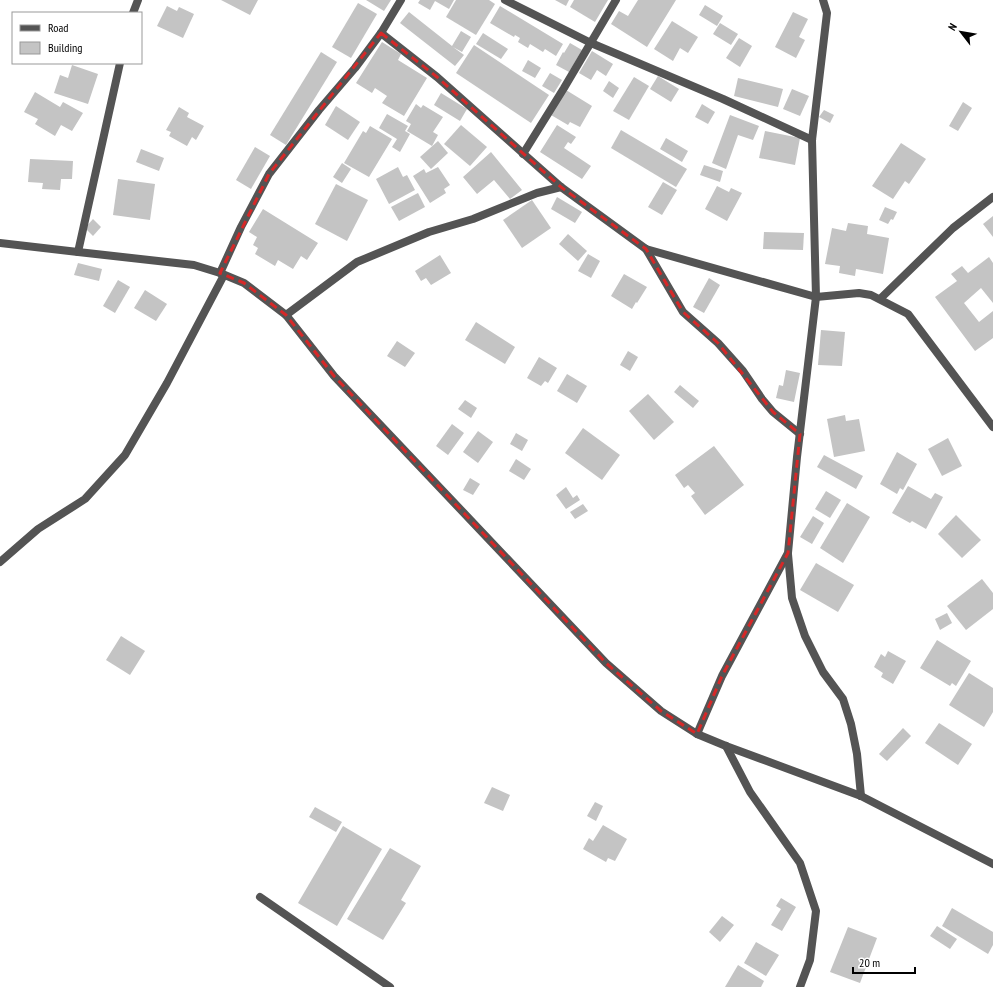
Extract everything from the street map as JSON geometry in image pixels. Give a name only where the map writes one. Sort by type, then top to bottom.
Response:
[{"type":"street","points":[[133,12],[138,0]]},
{"type":"street","points":[[0,562],[38,529],[85,499],[125,455],[168,383],[222,274],[241,227],[269,174],[355,68],[381,33],[401,0]]},
{"type":"street","points":[[505,0],[591,42],[723,99],[812,140]]},
{"type":"street","points":[[523,154],[616,0]]},
{"type":"street","points":[[823,0],[827,13],[812,140],[816,297],[788,553],[792,598],[805,636],[823,672],[843,699],[851,724],[857,754],[861,796]]},
{"type":"street","points":[[381,33],[437,77],[561,187],[646,249],[816,297],[859,293],[871,295],[908,314],[993,427]]},
{"type":"street","points":[[78,252],[120,64]]},
{"type":"street","points":[[286,315],[357,262],[429,232],[473,219],[537,193],[561,187]]},
{"type":"street","points":[[880,299],[953,228],[993,197]]},
{"type":"street","points":[[0,243],[194,265],[244,283],[286,315],[334,376],[606,663],[661,711],[697,734],[861,796],[993,864]]},
{"type":"street","points":[[646,249],[683,312],[718,343],[773,412],[800,434]]},
{"type":"street","points":[[697,734],[722,676],[788,553]]},
{"type":"street","points":[[726,746],[750,792],[800,863],[816,911],[810,960],[800,987]]},
{"type":"street","points":[[260,897],[390,987]]},
{"type":"highlighted area","points":[[381,33],[437,77],[561,187],[646,249],[683,312],[718,343],[773,412],[800,434],[788,553],[722,676],[697,734],[661,711],[606,663],[334,376],[286,315],[244,283],[220,273],[269,174]]},
{"type":"building","points":[[221,0],[258,0],[250,15]]},
{"type":"building","points":[[366,0],[391,0],[384,11]]},
{"type":"building","points":[[420,0],[454,0],[449,9],[435,1],[430,10],[418,3]]},
{"type":"building","points":[[456,0],[489,0],[495,4],[476,35],[446,17]]},
{"type":"building","points":[[555,0],[569,0],[566,6]]},
{"type":"building","points":[[574,0],[608,0],[595,22],[570,7]]},
{"type":"building","points":[[638,0],[676,0],[647,47],[611,24],[619,11],[628,16]]},
{"type":"building","points":[[358,3],[377,14],[351,58],[332,47]]},
{"type":"building","points":[[705,5],[723,16],[717,26],[699,15]]},
{"type":"building","points":[[167,6],[177,11],[179,7],[194,14],[183,38],[157,26]]},
{"type":"building","points":[[500,6],[563,44],[556,56],[545,49],[543,52],[530,44],[528,48],[518,42],[520,38],[515,35],[514,37],[490,23]]},
{"type":"building","points":[[409,12],[452,46],[461,31],[471,37],[462,52],[453,47],[464,55],[455,66],[400,23]]},
{"type":"building","points":[[793,12],[808,19],[799,37],[805,40],[796,58],[775,47]]},
{"type":"building","points":[[672,21],[698,37],[688,53],[680,48],[673,61],[654,49]]},
{"type":"building","points":[[720,23],[738,34],[731,45],[713,34]]},
{"type":"building","points":[[483,33],[508,49],[501,59],[476,44]]},
{"type":"building","points":[[739,38],[752,46],[740,67],[726,58]]},
{"type":"building","points":[[382,42],[401,54],[398,60],[427,78],[404,116],[382,103],[387,96],[375,88],[372,93],[356,83]]},
{"type":"building","points":[[570,43],[582,50],[569,72],[556,65]]},
{"type":"building","points":[[474,45],[549,95],[531,123],[456,73]]},
{"type":"building","points":[[592,51],[613,64],[606,76],[597,70],[591,80],[579,73]]},
{"type":"building","points":[[321,52],[337,62],[286,145],[270,135]]},
{"type":"building","points":[[528,60],[541,68],[535,78],[522,71]]},
{"type":"building","points":[[72,65],[98,74],[88,104],[54,93],[60,75],[68,78]]},
{"type":"building","points":[[550,73],[562,80],[554,93],[542,86]]},
{"type":"building","points":[[658,76],[679,89],[671,102],[650,89]]},
{"type":"building","points":[[634,77],[649,86],[629,120],[613,111]]},
{"type":"building","points":[[738,78],[783,89],[778,107],[734,96]]},
{"type":"building","points":[[609,81],[619,88],[613,98],[603,91]]},
{"type":"building","points":[[792,89],[809,96],[800,116],[783,109]]},
{"type":"building","points":[[566,90],[592,106],[580,127],[570,122],[568,125],[551,115]]},
{"type":"building","points":[[35,92],[60,107],[63,102],[83,113],[72,131],[61,125],[55,136],[35,124],[38,119],[24,112]]},
{"type":"building","points":[[441,93],[467,109],[460,121],[434,105]]},
{"type":"building","points":[[963,102],[972,108],[958,131],[949,126]]},
{"type":"building","points":[[416,104],[421,108],[423,105],[443,117],[433,132],[438,135],[432,146],[407,131],[411,124],[406,121]]},
{"type":"building","points":[[702,104],[715,112],[708,124],[695,117]]},
{"type":"building","points":[[336,106],[360,122],[348,140],[325,125]]},
{"type":"building","points":[[179,107],[189,113],[187,117],[204,126],[196,140],[192,137],[187,146],[169,136],[171,132],[166,130]]},
{"type":"building","points":[[824,110],[834,115],[830,123],[819,117]]},
{"type":"building","points":[[387,114],[408,126],[405,131],[410,134],[400,152],[392,147],[397,139],[379,128]]},
{"type":"building","points":[[730,115],[759,126],[753,140],[738,135],[726,169],[712,163]]},
{"type":"building","points":[[461,125],[487,147],[470,166],[444,144]]},
{"type":"building","points":[[557,125],[576,137],[571,144],[568,142],[564,148],[591,166],[582,179],[540,152]]},
{"type":"building","points":[[370,126],[392,139],[369,177],[344,163],[363,131],[366,133]]},
{"type":"building","points":[[621,130],[687,169],[676,187],[611,148]]},
{"type":"building","points":[[765,131],[800,138],[795,165],[759,158]]},
{"type":"building","points":[[666,138],[688,151],[682,162],[660,149]]},
{"type":"building","points":[[438,141],[448,153],[431,169],[420,157]]},
{"type":"building","points":[[901,143],[926,159],[909,184],[905,181],[893,199],[872,186]]},
{"type":"building","points":[[255,147],[270,156],[251,189],[236,180]]},
{"type":"building","points":[[141,149],[164,158],[159,171],[136,162]]},
{"type":"building","points":[[491,152],[522,190],[510,199],[494,180],[477,194],[463,177]]},
{"type":"building","points":[[30,159],[73,161],[72,179],[61,179],[60,190],[42,189],[43,183],[28,182]]},
{"type":"building","points":[[342,163],[351,169],[342,183],[333,177]]},
{"type":"building","points":[[704,165],[723,171],[720,182],[700,175]]},
{"type":"building","points":[[398,167],[403,177],[407,175],[415,190],[389,204],[376,179]]},
{"type":"building","points":[[438,167],[450,185],[444,189],[446,193],[430,203],[413,176],[424,169],[426,173]]},
{"type":"building","points":[[118,179],[155,184],[150,220],[113,215]]},
{"type":"building","points":[[663,182],[677,190],[662,215],[648,207]]},
{"type":"building","points":[[336,184],[368,200],[347,241],[315,224]]},
{"type":"building","points":[[717,186],[729,192],[731,188],[742,193],[727,221],[705,209]]},
{"type":"building","points":[[418,193],[425,207],[399,221],[391,207]]},
{"type":"building","points":[[557,197],[582,212],[575,223],[551,209]]},
{"type":"building","points":[[532,200],[551,228],[522,248],[503,220]]},
{"type":"building","points":[[885,207],[897,212],[893,220],[891,219],[888,224],[879,220]]},
{"type":"building","points":[[263,209],[318,243],[307,260],[301,256],[293,269],[278,260],[275,266],[255,254],[258,248],[253,245],[257,237],[249,232]]},
{"type":"building","points":[[993,216],[993,237],[983,224]]},
{"type":"building","points":[[93,219],[101,227],[93,236],[85,228]]},
{"type":"building","points":[[848,223],[868,226],[867,234],[889,238],[883,274],[856,269],[855,276],[839,273],[840,266],[825,264],[832,228],[846,231]]},
{"type":"building","points":[[764,232],[804,233],[803,250],[763,249]]},
{"type":"building","points":[[568,234],[587,251],[578,261],[559,244]]},
{"type":"building","points":[[588,254],[600,261],[591,278],[578,271]]},
{"type":"building","points":[[440,255],[451,273],[431,285],[426,278],[421,281],[415,271]]},
{"type":"building","points":[[989,257],[993,263],[993,303],[981,288],[964,303],[979,322],[993,311],[993,338],[975,351],[935,297],[957,281],[951,274],[962,266],[968,273]]},
{"type":"building","points":[[78,263],[102,269],[99,281],[74,275]]},
{"type":"building","points":[[624,274],[647,287],[632,309],[611,296]]},
{"type":"building","points":[[709,278],[720,285],[704,313],[693,307]]},
{"type":"building","points":[[118,280],[130,287],[115,313],[103,306]]},
{"type":"building","points":[[145,290],[167,304],[156,321],[134,308]]},
{"type":"building","points":[[476,322],[515,347],[505,364],[465,340]]},
{"type":"building","points":[[821,330],[845,332],[842,366],[818,365]]},
{"type":"building","points":[[397,341],[415,353],[405,367],[387,356]]},
{"type":"building","points":[[628,351],[638,357],[630,371],[620,365]]},
{"type":"building","points":[[539,357],[557,368],[548,383],[545,381],[541,386],[527,378]]},
{"type":"building","points":[[786,370],[800,373],[794,402],[776,398],[779,385],[783,386]]},
{"type":"building","points":[[567,374],[587,386],[577,403],[557,391]]},
{"type":"building","points":[[680,385],[699,401],[693,408],[674,392]]},
{"type":"building","points":[[648,394],[674,422],[654,440],[629,411]]},
{"type":"building","points":[[465,400],[477,408],[471,418],[458,409]]},
{"type":"building","points":[[845,415],[846,421],[859,419],[865,451],[834,457],[827,419]]},
{"type":"building","points":[[452,424],[464,433],[448,455],[436,446]]},
{"type":"building","points":[[583,428],[620,455],[602,480],[565,453]]},
{"type":"building","points":[[478,431],[493,442],[478,463],[463,452]]},
{"type":"building","points":[[516,433],[528,440],[522,451],[510,444]]},
{"type":"building","points":[[948,438],[962,466],[942,476],[928,449]]},
{"type":"building","points":[[714,446],[744,485],[705,515],[691,496],[695,493],[688,485],[684,488],[675,475]]},
{"type":"building","points":[[897,452],[917,464],[903,490],[900,488],[897,494],[880,484]]},
{"type":"building","points":[[824,455],[863,476],[856,489],[817,467]]},
{"type":"building","points":[[516,459],[531,469],[524,480],[509,471]]},
{"type":"building","points":[[470,478],[480,484],[473,495],[463,490]]},
{"type":"building","points":[[908,486],[931,499],[935,493],[943,497],[926,529],[912,521],[910,523],[892,513]]},
{"type":"building","points":[[566,487],[573,498],[577,495],[580,500],[566,509],[556,495]]},
{"type":"building","points":[[826,491],[841,500],[830,518],[815,509]]},
{"type":"building","points":[[847,503],[870,517],[843,563],[820,548]]},
{"type":"building","points":[[583,504],[588,511],[575,519],[570,512]]},
{"type":"building","points":[[956,515],[981,540],[962,558],[938,534]]},
{"type":"building","points":[[813,516],[824,523],[812,544],[800,537]]},
{"type":"building","points":[[816,563],[854,585],[838,612],[800,590]]},
{"type":"building","points":[[982,579],[993,593],[993,609],[966,630],[947,606]]},
{"type":"building","points":[[947,613],[952,623],[940,630],[935,619]]},
{"type":"building","points":[[121,636],[145,651],[130,675],[106,660]]},
{"type":"building","points":[[937,640],[971,661],[956,686],[952,683],[950,686],[920,668]]},
{"type":"building","points":[[888,651],[906,661],[893,684],[881,677],[883,673],[874,667],[881,654],[885,657]]},
{"type":"building","points":[[969,673],[993,688],[993,712],[984,727],[949,705]]},
{"type":"building","points":[[939,723],[972,744],[958,765],[925,743]]},
{"type":"building","points":[[903,728],[911,736],[887,761],[879,754]]},
{"type":"building","points":[[492,787],[510,795],[503,811],[484,803]]},
{"type":"building","points":[[595,802],[603,806],[596,821],[587,816]]},
{"type":"building","points":[[315,807],[342,822],[336,832],[309,817]]},
{"type":"building","points":[[603,825],[627,839],[615,861],[608,858],[606,862],[583,849],[589,838],[593,841]]},
{"type":"building","points":[[343,826],[382,849],[337,926],[298,903]]},
{"type":"building","points":[[390,848],[421,866],[401,900],[406,903],[383,940],[347,919]]},
{"type":"building","points":[[781,898],[796,907],[782,931],[771,925],[781,909],[776,906]]},
{"type":"building","points":[[952,908],[993,932],[993,945],[988,954],[942,926]]},
{"type":"building","points":[[722,916],[734,925],[720,942],[709,932]]},
{"type":"building","points":[[937,926],[957,939],[950,949],[930,936]]},
{"type":"building","points":[[848,927],[877,938],[860,983],[830,972]]},
{"type":"building","points":[[756,942],[779,955],[766,976],[744,963]]},
{"type":"building","points":[[738,965],[764,981],[761,987],[725,987]]}]
